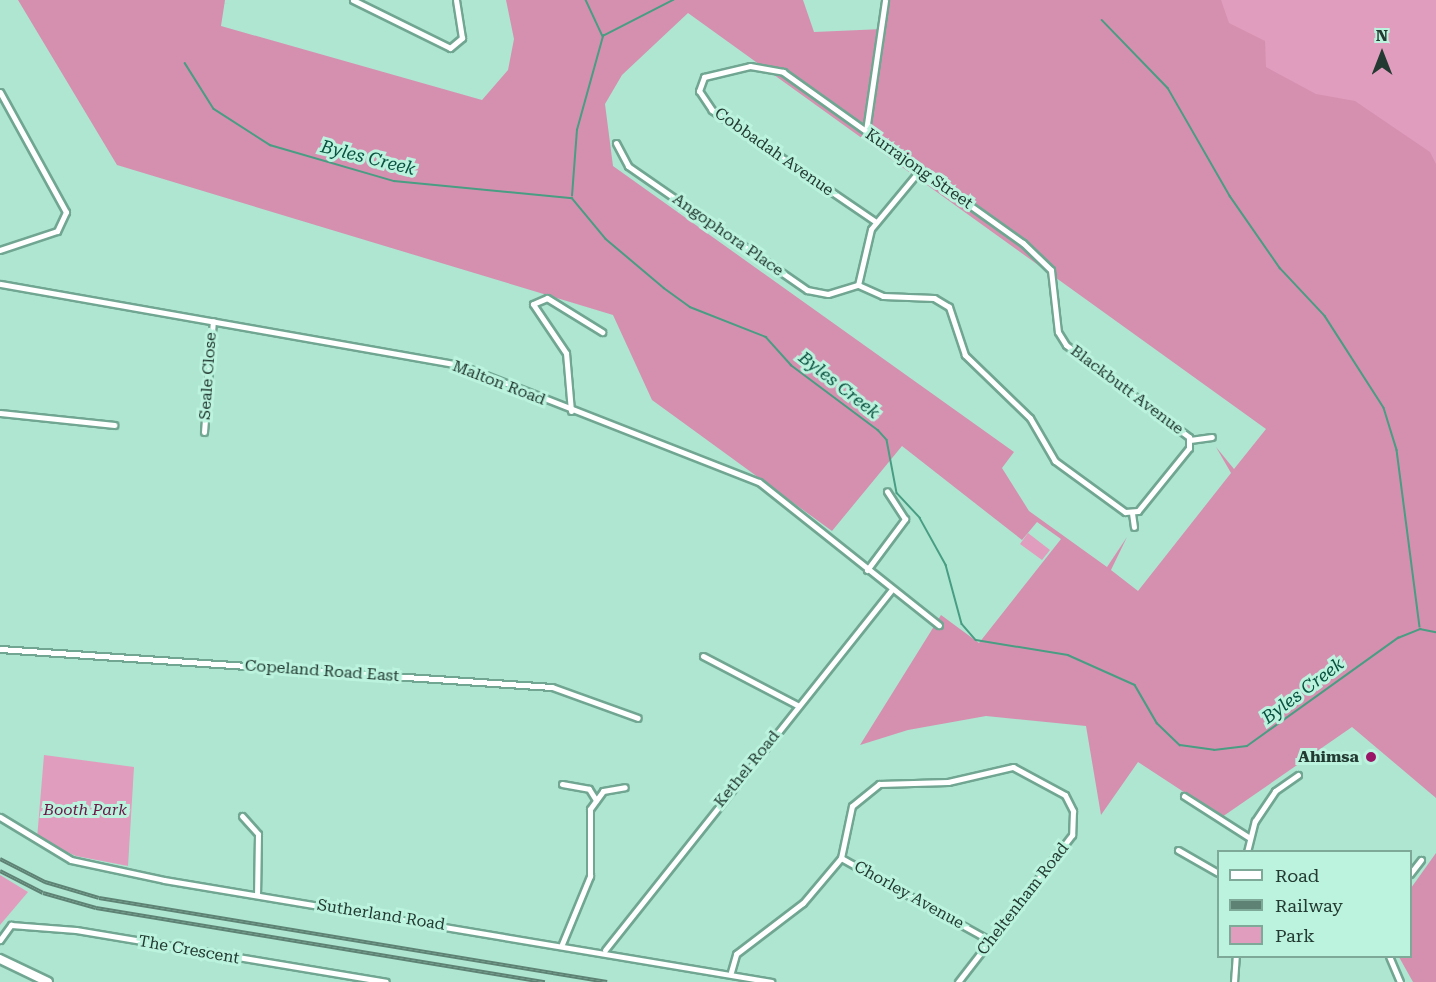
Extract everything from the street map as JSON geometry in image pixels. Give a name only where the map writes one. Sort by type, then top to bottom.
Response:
[{"type":"main road","points":[[0,959],[48,982]]},
{"type":"street","points":[[353,0],[450,48],[462,38],[456,0]]},
{"type":"street","points":[[866,131],[885,0]]},
{"type":"street","name":"Cobbadah Avenue","points":[[783,72],[750,66],[719,72],[704,77],[699,91],[712,110],[876,222]]},
{"type":"street","name":"Kurrajong Street","points":[[783,72],[1023,243],[1051,270]]},
{"type":"street","points":[[0,92],[66,212],[57,231],[0,250]]},
{"type":"street","name":"Angophora Place","points":[[616,143],[628,166],[807,290],[828,294],[858,285]]},
{"type":"street","points":[[920,170],[876,222],[858,285],[884,296],[934,298],[949,307],[965,355],[1030,418],[1055,461],[1132,513],[1134,527]]},
{"type":"street","name":"Blackbutt Avenue","points":[[1051,270],[1058,332],[1066,345],[1190,440]]},
{"type":"street","name":"Malton Road","points":[[0,284],[459,365],[571,411],[759,482],[891,590],[939,625]]},
{"type":"street","points":[[571,411],[566,353],[533,304],[547,298],[602,332]]},
{"type":"street","name":"Seale Close","points":[[204,432],[213,321]]},
{"type":"street","points":[[0,413],[114,425]]},
{"type":"street","name":"Blackbutt Avenue","points":[[1132,513],[1190,440],[1212,437]]},
{"type":"street","points":[[867,570],[905,519],[886,491]]},
{"type":"street","name":"Kethel Road","points":[[605,950],[797,705],[891,590]]},
{"type":"street","name":"Copeland Road East","points":[[0,649],[552,687],[638,718]]},
{"type":"street","points":[[703,656],[797,705]]},
{"type":"street","name":"Cheltenham Road","points":[[841,858],[852,806],[879,784],[948,782],[1013,767],[1060,790],[1073,811],[1070,839],[958,982]]},
{"type":"street","points":[[1247,850],[1248,837],[1275,791],[1298,775]]},
{"type":"street","points":[[562,784],[589,789],[596,800]]},
{"type":"street","points":[[562,944],[590,876],[587,822],[596,800],[605,790],[625,787]]},
{"type":"street","points":[[1184,796],[1248,837]]},
{"type":"street","points":[[242,816],[258,834],[257,895]]},
{"type":"street","name":"Sutherland Road","points":[[0,817],[71,860],[257,895],[605,950],[730,972],[772,982]]},
{"type":"street","points":[[1178,850],[1217,872]]},
{"type":"street","name":"Chorley Avenue","points":[[730,972],[736,954],[803,903],[841,858],[991,941]]},
{"type":"street","points":[[1412,871],[1420,860]]},
{"type":"street","name":"The Crescent","points":[[0,940],[11,925],[76,930],[386,982]]},
{"type":"street","points":[[1234,982],[1236,958]]},
{"type":"street","points":[[1389,958],[1400,982]]},
{"type":"green space","points":[[1175,0],[1436,0],[1436,234]]},
{"type":"green space","points":[[1028,533],[1050,550],[1042,560],[1020,544]]},
{"type":"green space","name":"Booth Park","points":[[44,755],[134,767],[128,866],[76,856],[37,839]]},
{"type":"green space","points":[[0,875],[28,892],[0,925]]},
{"type":"shaded area","points":[[18,0],[225,0],[221,26],[482,100],[508,70],[514,39],[506,0],[803,0],[814,32],[883,29],[889,0],[1221,0],[1229,23],[1265,41],[1266,67],[1316,94],[1355,101],[1430,152],[1436,164],[1436,798],[1352,727],[1222,817],[1138,762],[1101,815],[1086,726],[986,716],[908,730],[860,745],[941,615],[979,643],[1061,539],[1037,522],[1022,540],[902,446],[832,531],[652,400],[613,315],[117,165]],"holes":[[[688,13],[1266,429],[1234,469],[1216,447],[1231,473],[1138,591],[1111,570],[1127,537],[1107,567],[1029,511],[1002,468],[1014,452],[613,166],[605,104],[622,75]]]},
{"type":"shaded area","points":[[1436,853],[1436,982],[1413,982],[1400,958],[1412,958],[1412,887]]},
{"type":"waterway","points":[[586,0],[603,36]]},
{"type":"waterway","points":[[572,196],[577,130],[603,36],[673,0]]},
{"type":"waterway","points":[[1102,20],[1168,88],[1230,196],[1280,268],[1325,316],[1384,408],[1397,450],[1420,627]]},
{"type":"waterway","name":"Byles Creek","points":[[185,63],[214,109],[270,145],[394,181],[572,198],[606,239],[664,288],[690,307],[766,337],[791,365],[878,430],[887,440],[897,493],[920,518],[946,565],[962,624],[976,640],[1068,655],[1135,685],[1157,723],[1180,745],[1214,750],[1247,746],[1398,638],[1420,629],[1436,632]]},
{"type":"railway","points":[[0,859],[45,882],[99,898],[607,982]]},
{"type":"railway","points":[[0,871],[43,893],[96,908],[545,982]]},
{"type":"place","name":"Ahimsa","points":[[1371,757]]}]
